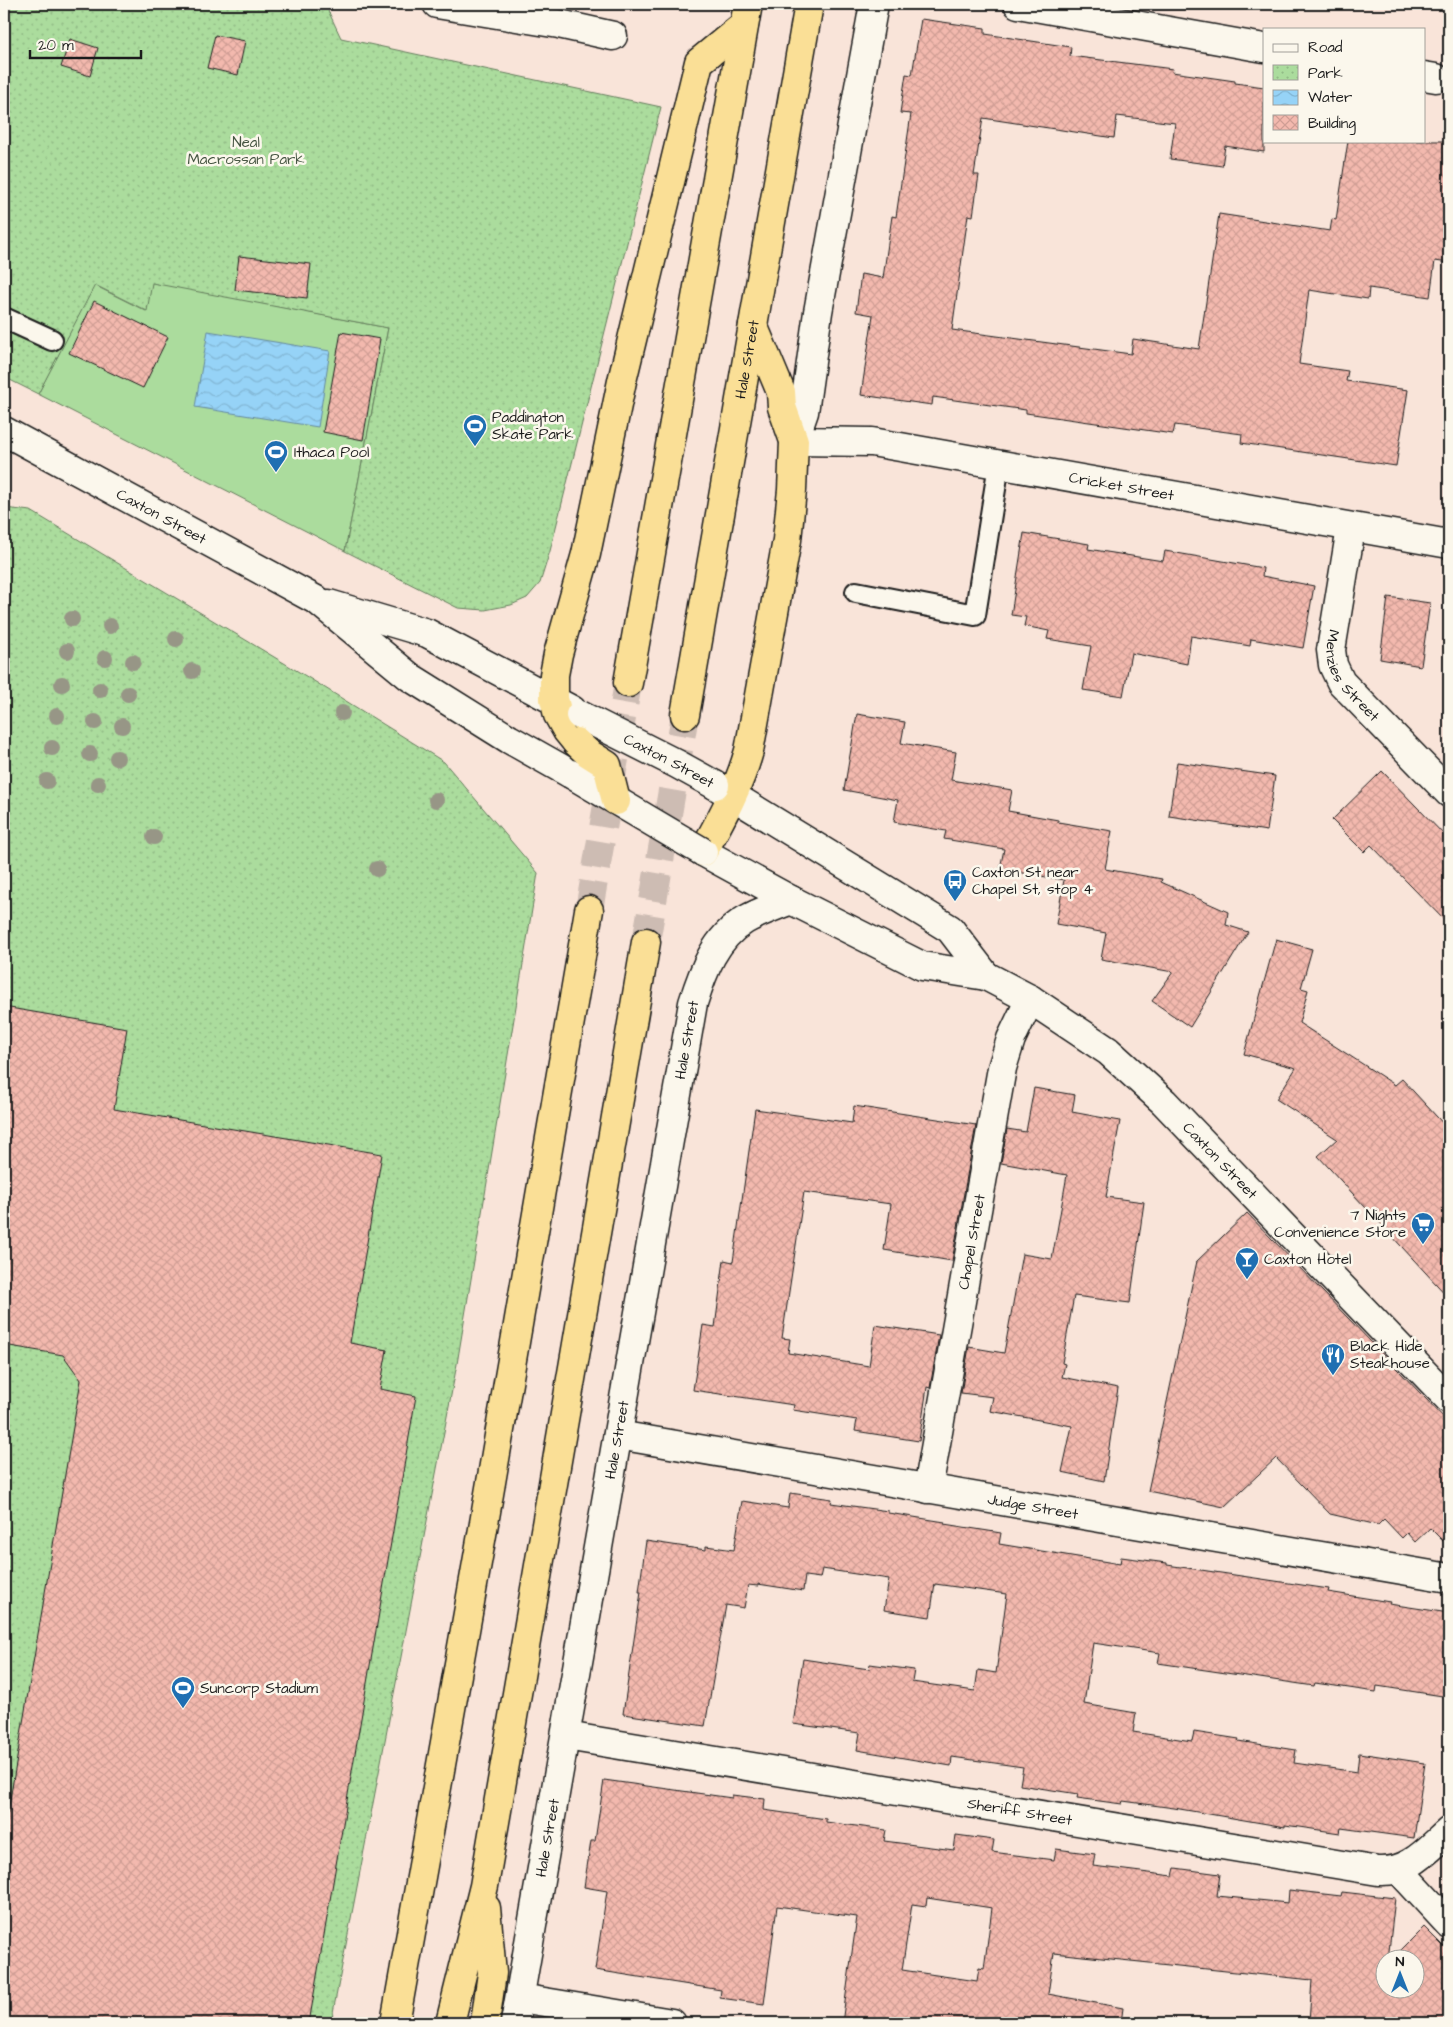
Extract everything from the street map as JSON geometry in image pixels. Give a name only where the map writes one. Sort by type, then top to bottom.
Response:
[{"type":"highway","name":"Hale Street","points":[[685,715],[809,4]]},
{"type":"highway","points":[[628,683],[746,15]]},
{"type":"highway","points":[[616,801],[607,765],[588,753],[576,742],[558,715],[554,699],[554,675],[558,654],[586,554],[622,382],[699,62],[746,15]]},
{"type":"highway","points":[[703,852],[724,791],[743,772],[749,751],[781,578],[792,490],[794,441],[782,407],[781,392],[753,325]]},
{"type":"highway","points":[[395,2023],[483,1529],[589,910]]},
{"type":"highway","points":[[450,2023],[484,1886],[646,942]]},
{"type":"highway","points":[[484,1886],[492,1973],[485,2023]]},
{"type":"street","points":[[437,4],[558,24],[613,36]]},
{"type":"street","points":[[794,441],[804,412],[818,312],[874,4]]},
{"type":"street","points":[[1018,4],[1263,48]]},
{"type":"street","name":"Caxton Street","points":[[4,431],[318,601],[410,677],[509,739],[703,852],[791,900],[922,966],[986,976],[1030,1000],[1108,1051],[1134,1074],[1449,1399]]},
{"type":"street","name":"Cricket Street","points":[[794,441],[872,442],[1449,544]]},
{"type":"street","name":"Menzies Street","points":[[1351,528],[1332,650],[1332,665],[1341,682],[1449,793]]},
{"type":"street","name":"Caxton Street","points":[[318,601],[427,633],[724,791],[950,929],[986,976]]},
{"type":"street","name":"Hale Street","points":[[518,2010],[693,1003],[713,953],[726,935],[747,919],[791,900]]},
{"type":"street","name":"Chapel Street","points":[[928,1489],[1002,1068],[1011,1039],[1030,1000]]},
{"type":"street","name":"Judge Street","points":[[618,1435],[1449,1578]]},
{"type":"street","name":"Sheriff Street","points":[[566,1736],[1372,1871],[1388,1872],[1400,1870]]},
{"type":"street","points":[[1449,1831],[1408,1867],[1400,1870],[1449,1924]]},
{"type":"street","points":[[518,2010],[672,2023]]},
{"type":"lane","points":[[4,318],[52,340]]},
{"type":"lane","points":[[856,592],[975,614],[999,464]]},
{"type":"green space","name":"Neal Macrossan Park","points":[[4,4],[325,4],[341,38],[661,107],[550,551],[540,583],[527,598],[511,605],[485,610],[458,608],[345,551],[388,328],[152,283],[147,311],[95,285],[38,394],[4,377]]},
{"type":"green space","name":"Ithaca Pool","points":[[152,282],[388,328],[345,551],[38,394],[94,285],[146,311]]},
{"type":"green space","points":[[4,508],[31,511],[309,678],[444,762],[538,873],[457,1364],[331,2023],[4,2023]]},
{"type":"water","points":[[208,331],[330,351],[318,427],[195,407]]},
{"type":"building","points":[[921,19],[985,28],[985,34],[1071,47],[1070,56],[1173,69],[1172,72],[1263,87],[1264,152],[1225,146],[1222,166],[1170,159],[1175,123],[1117,116],[1114,138],[983,118],[974,175],[979,175],[973,216],[968,215],[952,330],[1131,354],[1133,339],[1199,349],[1219,214],[1330,231],[1332,219],[1336,220],[1348,142],[1449,141],[1449,263],[1435,261],[1430,297],[1369,288],[1368,299],[1309,290],[1299,364],[1348,371],[1346,381],[1408,390],[1396,466],[1241,443],[1242,434],[1175,425],[1173,434],[1026,413],[1026,410],[933,397],[932,405],[861,395],[873,315],[856,312],[861,274],[883,278],[892,216],[896,217],[911,114],[900,113],[906,74],[912,75]]},
{"type":"building","points":[[215,35],[245,41],[238,75],[207,68]]},
{"type":"building","points":[[70,39],[98,48],[90,76],[61,67]]},
{"type":"building","points":[[239,256],[311,264],[307,298],[235,290]]},
{"type":"building","points":[[94,301],[168,337],[143,388],[69,353]]},
{"type":"building","points":[[341,332],[380,339],[363,440],[323,432]]},
{"type":"building","points":[[1024,533],[1089,544],[1088,549],[1163,561],[1165,551],[1263,568],[1262,576],[1314,586],[1303,648],[1251,639],[1250,646],[1191,636],[1187,664],[1131,653],[1123,696],[1083,690],[1091,646],[1047,639],[1049,631],[1024,626],[1026,617],[1011,615]]},
{"type":"building","points":[[1388,597],[1430,603],[1421,666],[1380,659]]},
{"type":"building","points":[[857,714],[905,722],[901,743],[956,752],[951,780],[1012,790],[1008,811],[1112,831],[1105,869],[1162,879],[1161,882],[1228,912],[1226,925],[1248,932],[1190,1027],[1152,1001],[1173,972],[1101,959],[1106,933],[1056,924],[1064,880],[1000,869],[1004,849],[944,839],[946,831],[894,822],[898,800],[844,790]]},
{"type":"building","points":[[1177,762],[1275,776],[1267,831],[1169,816]]},
{"type":"building","points":[[1382,771],[1449,840],[1449,925],[1371,845],[1364,852],[1332,820]]},
{"type":"building","points":[[1276,939],[1312,949],[1301,988],[1308,990],[1299,1023],[1395,1085],[1402,1079],[1449,1130],[1449,1298],[1318,1156],[1337,1139],[1276,1099],[1296,1068],[1244,1054]]},
{"type":"building","name":"Suncorp Stadium","points":[[4,1007],[127,1028],[114,1109],[382,1154],[350,1343],[387,1350],[380,1389],[416,1396],[309,2023],[4,2023],[4,1835],[81,1380],[63,1355],[4,1345]]},
{"type":"building","points":[[1034,1088],[1075,1095],[1072,1112],[1120,1121],[1106,1197],[1144,1202],[1130,1303],[1074,1296],[1062,1363],[1065,1364],[1062,1377],[1118,1388],[1104,1481],[1062,1472],[1072,1426],[990,1411],[993,1397],[961,1393],[969,1347],[1004,1353],[1022,1254],[1052,1259],[1067,1175],[1001,1163],[1007,1129],[1026,1132]]},
{"type":"building","points":[[854,1106],[976,1125],[952,1261],[884,1250],[891,1204],[804,1192],[782,1338],[790,1339],[788,1353],[869,1366],[875,1325],[939,1335],[930,1388],[927,1387],[919,1441],[855,1431],[857,1420],[793,1410],[794,1405],[693,1390],[703,1325],[715,1327],[724,1260],[733,1262],[755,1109],[852,1123]]},
{"type":"building","points":[[1247,1213],[1449,1423],[1449,1547],[1430,1528],[1415,1542],[1407,1533],[1402,1538],[1384,1519],[1378,1525],[1330,1514],[1276,1458],[1224,1507],[1148,1491],[1197,1261]]},
{"type":"building","points":[[790,1493],[832,1499],[831,1503],[888,1511],[888,1513],[945,1522],[944,1524],[1001,1533],[999,1544],[1120,1564],[1121,1557],[1167,1563],[1167,1565],[1329,1589],[1328,1592],[1449,1613],[1449,1697],[1377,1686],[1376,1692],[1315,1683],[1314,1686],[1158,1663],[1160,1653],[1093,1643],[1084,1704],[1136,1713],[1133,1732],[1192,1741],[1194,1732],[1239,1739],[1238,1741],[1296,1750],[1294,1763],[1357,1772],[1359,1753],[1425,1763],[1414,1838],[1341,1828],[1340,1833],[1285,1825],[1285,1827],[1174,1808],[1123,1801],[1122,1804],[1077,1798],[1078,1794],[1020,1785],[1023,1767],[952,1757],[951,1766],[857,1750],[860,1733],[793,1724],[803,1659],[869,1669],[870,1664],[914,1670],[912,1682],[975,1691],[978,1670],[996,1673],[1007,1594],[935,1584],[930,1617],[884,1610],[889,1579],[822,1569],[820,1578],[805,1576],[803,1591],[758,1584],[758,1586],[748,1585],[744,1608],[726,1605],[705,1726],[623,1714],[641,1592],[639,1592],[646,1541],[706,1550],[706,1546],[734,1550],[742,1501],[788,1508]]},
{"type":"building","points":[[604,1780],[732,1798],[732,1795],[765,1799],[764,1810],[826,1819],[826,1822],[886,1830],[884,1841],[954,1850],[956,1835],[994,1840],[992,1852],[1054,1860],[1056,1849],[1095,1854],[1093,1866],[1173,1876],[1175,1868],[1220,1874],[1217,1896],[1288,1903],[1289,1890],[1341,1896],[1342,1892],[1395,1898],[1389,1950],[1376,1950],[1376,2000],[1426,2000],[1426,1950],[1401,1950],[1424,1927],[1449,1952],[1449,2023],[1309,2023],[1312,1980],[1054,1953],[1048,1994],[1123,2008],[1121,2023],[842,2023],[857,1917],[777,1906],[764,2004],[720,1998],[721,1990],[595,1970],[607,1891],[584,1887],[591,1841],[595,1841]],"holes":[[[927,1898],[992,1908],[984,1969],[979,1968],[977,1981],[902,1970],[912,1904],[926,1906]]]},
{"type":"tunnel","points":[[589,910],[628,683]]},
{"type":"tunnel","points":[[646,942],[685,715]]},
{"type":"place","name":"Paddington Skate Park","points":[[475,447]]},
{"type":"place","name":"Ithaca Pool","points":[[276,473]]},
{"type":"place","name":"Caxton St near Chapel St, stop 4","points":[[955,902]]},
{"type":"place","name":"7 Nights Convenience Store","points":[[1423,1245]]},
{"type":"place","name":"Caxton Hotel","points":[[1247,1280]]},
{"type":"place","name":"Black Hide Steakhouse","points":[[1333,1376]]},
{"type":"place","name":"Suncorp Stadium","points":[[183,1709]]}]
